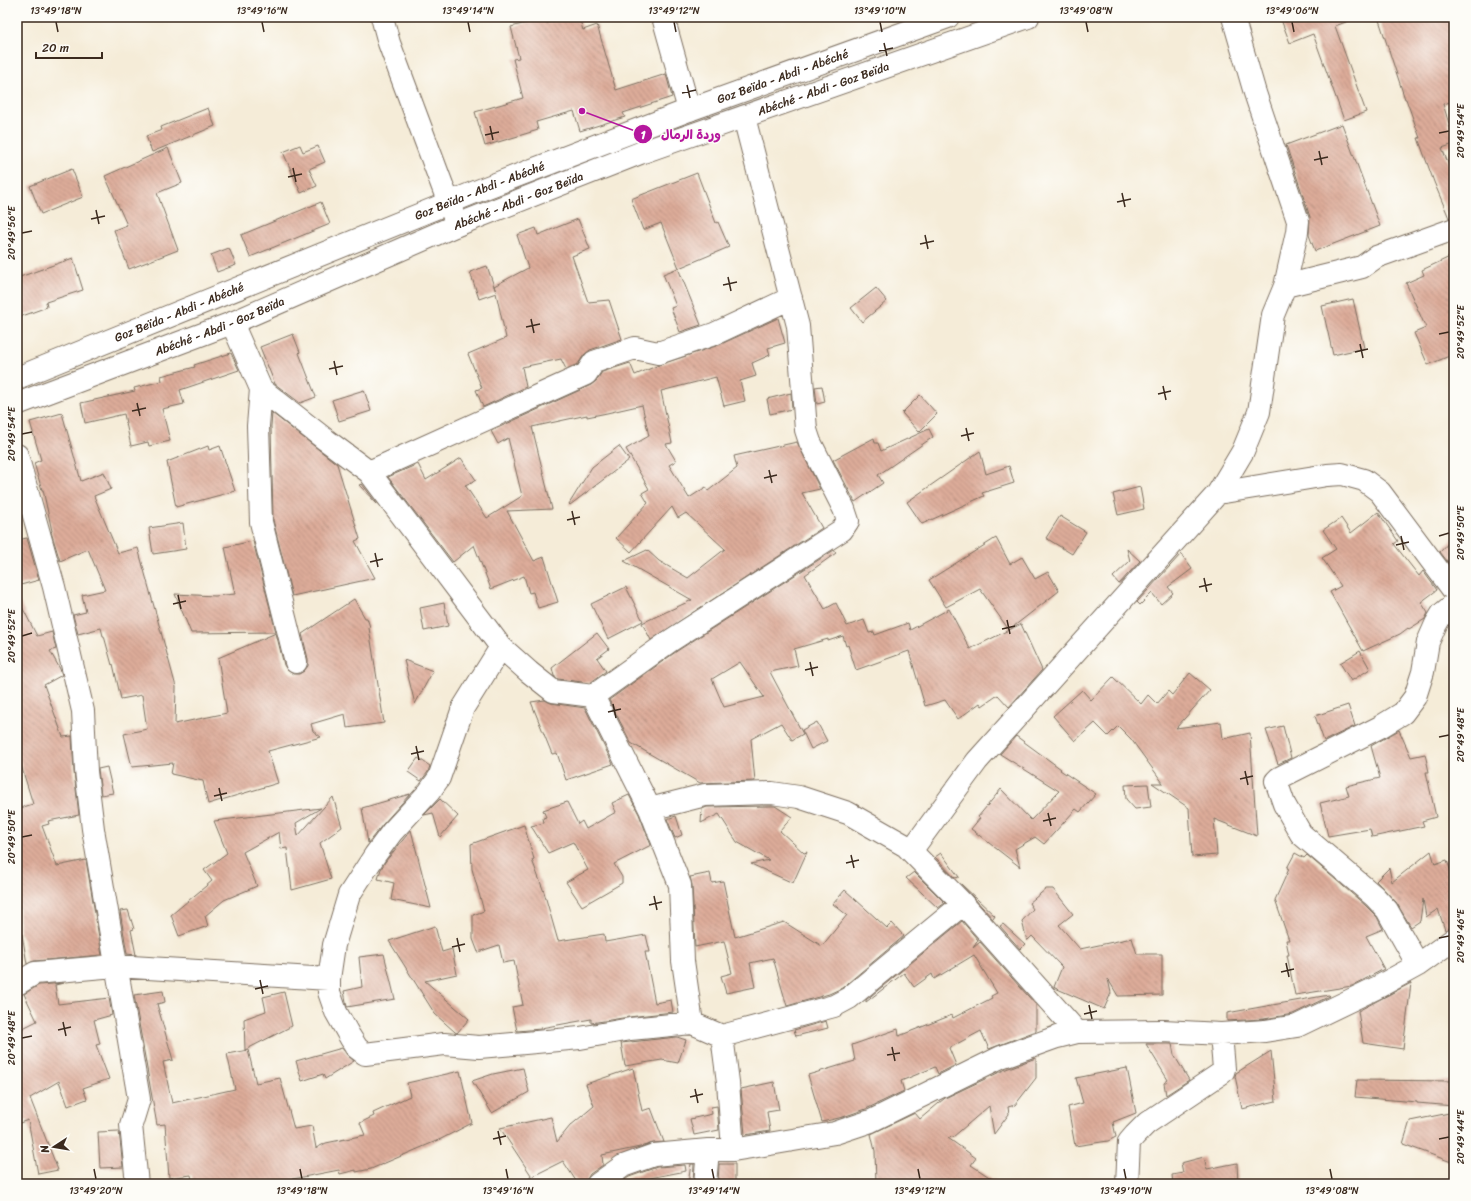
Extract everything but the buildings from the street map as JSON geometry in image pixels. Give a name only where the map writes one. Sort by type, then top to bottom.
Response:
[{"type":"street","points":[[382,17],[448,204],[457,225]]},
{"type":"street","points":[[663,17],[689,110]]},
{"type":"street","name":"Goz Beïda - Abdi - Abéché","points":[[17,378],[448,204],[689,110],[948,17]]},
{"type":"street","name":"Abéché - Abdi - Goz Beïda","points":[[17,404],[232,323],[457,225],[640,153],[1028,17]]},
{"type":"street","points":[[911,851],[977,761],[1218,493],[1243,451],[1260,412],[1273,315],[1285,286],[1298,221],[1255,93],[1232,17]]},
{"type":"street","points":[[260,389],[369,472],[501,647],[553,691],[593,696],[670,641],[842,530],[848,521],[844,509],[810,442],[806,430],[798,326],[744,117]]},
{"type":"street","points":[[1285,286],[1362,267],[1376,257],[1454,229]]},
{"type":"street","points":[[369,472],[586,374],[594,362],[635,348],[658,353],[714,334],[791,298]]},
{"type":"street","points":[[232,323],[260,389],[258,426],[261,522],[296,662]]},
{"type":"street","points":[[17,455],[54,587],[83,711],[86,771],[92,829],[139,1099],[131,1125],[136,1184]]},
{"type":"street","points":[[1218,493],[1326,475],[1342,474],[1364,480],[1380,492],[1454,591]]},
{"type":"street","points":[[1418,965],[1387,910],[1374,896],[1301,834],[1284,804],[1276,781],[1279,778],[1380,727],[1403,713],[1414,697],[1423,672],[1428,642],[1436,624],[1442,614],[1454,604]]},
{"type":"street","points":[[501,647],[463,708],[439,778],[429,792],[392,832],[349,895],[334,945],[329,979],[329,992],[336,1012],[356,1048],[365,1054],[444,1044],[480,1047],[541,1042],[580,1038],[630,1029],[692,1023],[722,1036],[834,1006],[849,998],[963,904]]},
{"type":"street","points":[[593,696],[650,809],[680,885],[684,961],[692,1023]]},
{"type":"street","points":[[650,809],[705,795],[772,793],[799,797],[848,813],[906,846],[963,904],[1077,1032]]},
{"type":"street","points":[[598,1184],[623,1166],[654,1155],[708,1150],[733,1150],[835,1133],[871,1121],[1001,1057],[1057,1037],[1077,1032],[1163,1031],[1220,1034],[1265,1031],[1297,1026],[1378,987],[1452,946]]},
{"type":"street","points":[[17,984],[35,973],[115,966],[329,979]]},
{"type":"street","points":[[1127,1184],[1129,1142],[1134,1135],[1147,1123],[1223,1072],[1224,1069],[1220,1034]]},
{"type":"street","points":[[722,1036],[728,1082],[733,1150]]},
{"type":"street","points":[[705,1184],[708,1150]]},
{"type":"place","name":"وردة الرمال","points":[[582,111]]}]
